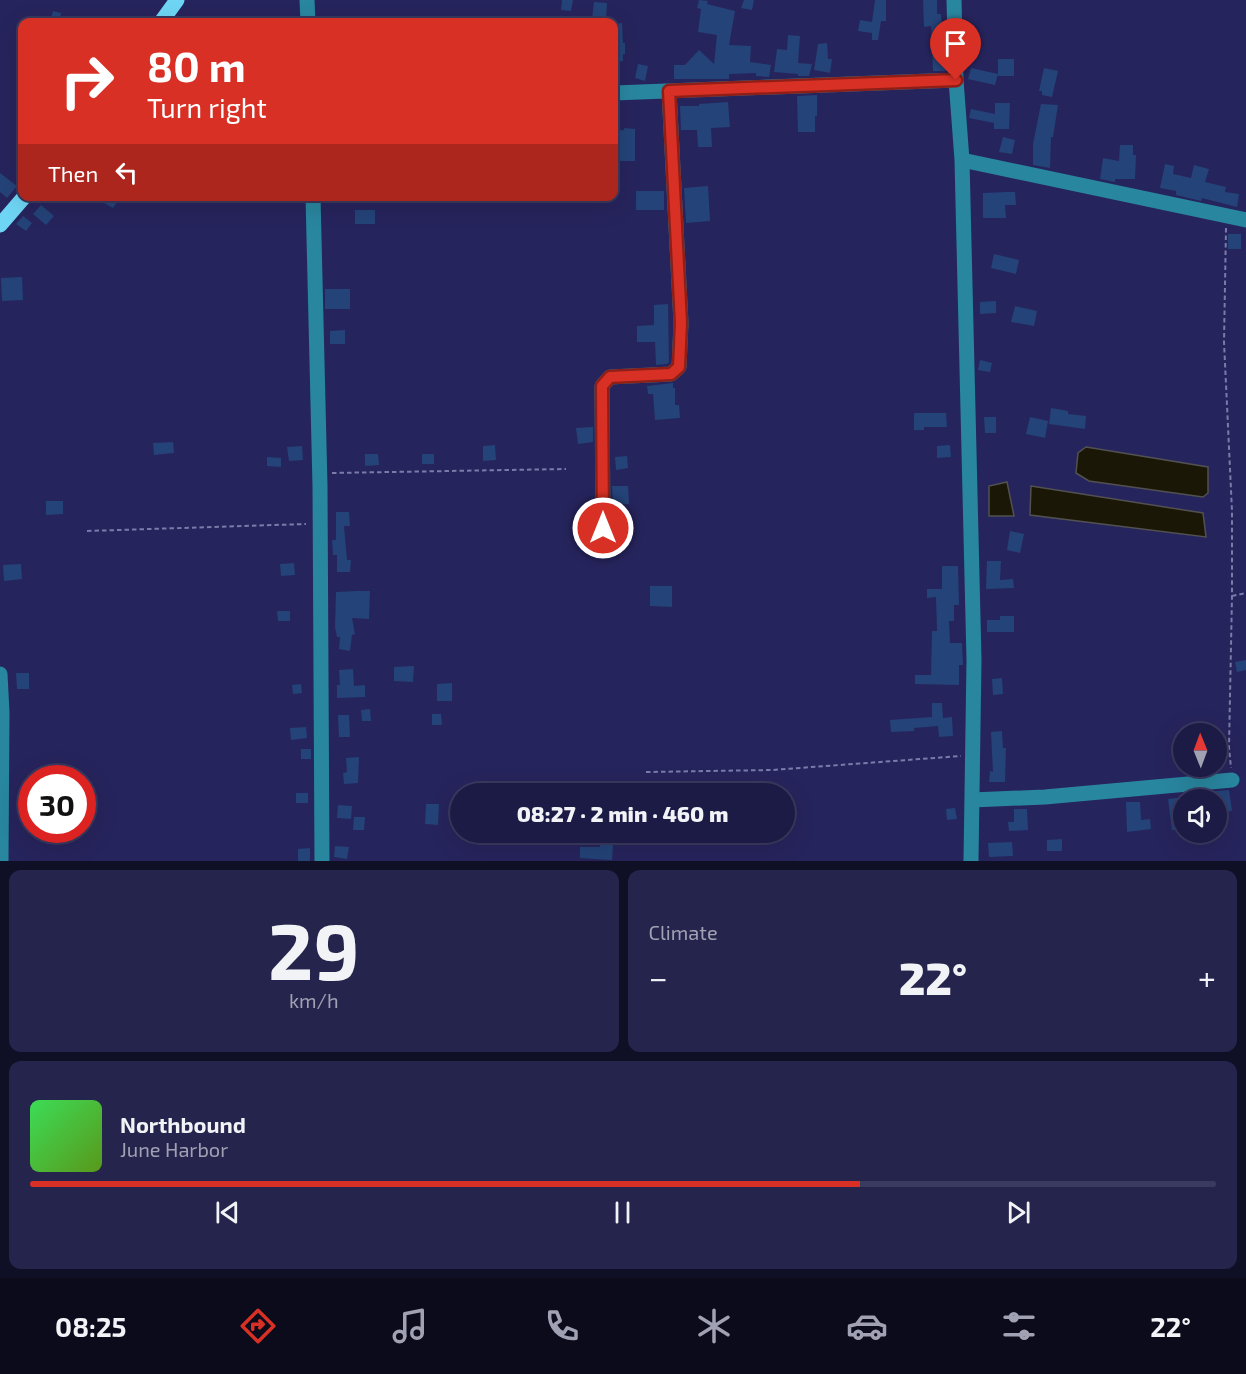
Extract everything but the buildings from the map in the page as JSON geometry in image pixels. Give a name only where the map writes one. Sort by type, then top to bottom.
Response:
[{"type":"main road","points":[[164,18],[177,0]]},
{"type":"main road","points":[[0,225],[22,201]]},
{"type":"street","points":[[307,0],[308,18]]},
{"type":"street","points":[[954,0],[956,80],[962,160],[974,660],[971,861]]},
{"type":"street","points":[[618,93],[956,80]]},
{"type":"street","points":[[603,528],[602,386],[610,377],[671,374],[679,367],[681,323],[669,91]]},
{"type":"street","points":[[962,160],[1246,220]]},
{"type":"street","points":[[313,201],[320,524],[321,861]]},
{"type":"street","points":[[0,674],[2,713],[0,861]]},
{"type":"street","points":[[972,800],[1045,797],[1232,780]]},
{"type":"path","points":[[1226,216],[1224,342],[1232,511],[1229,747],[1232,780]]},
{"type":"path","points":[[319,474],[566,469]]},
{"type":"path","points":[[87,531],[320,524]]},
{"type":"path","points":[[1232,596],[1246,593]]},
{"type":"path","points":[[646,772],[772,770],[972,756]]},
{"type":"shaded area","points":[[1086,447],[1208,467],[1208,493],[1203,497],[1089,481],[1076,473],[1078,453]]},
{"type":"shaded area","points":[[1007,482],[1014,516],[989,516],[989,486]]},
{"type":"shaded area","points":[[1031,486],[1203,513],[1206,537],[1030,515]]},
{"type":"route","points":[[603,528],[602,386],[610,377],[671,374],[679,367],[681,323],[669,91],[956,80]]}]
